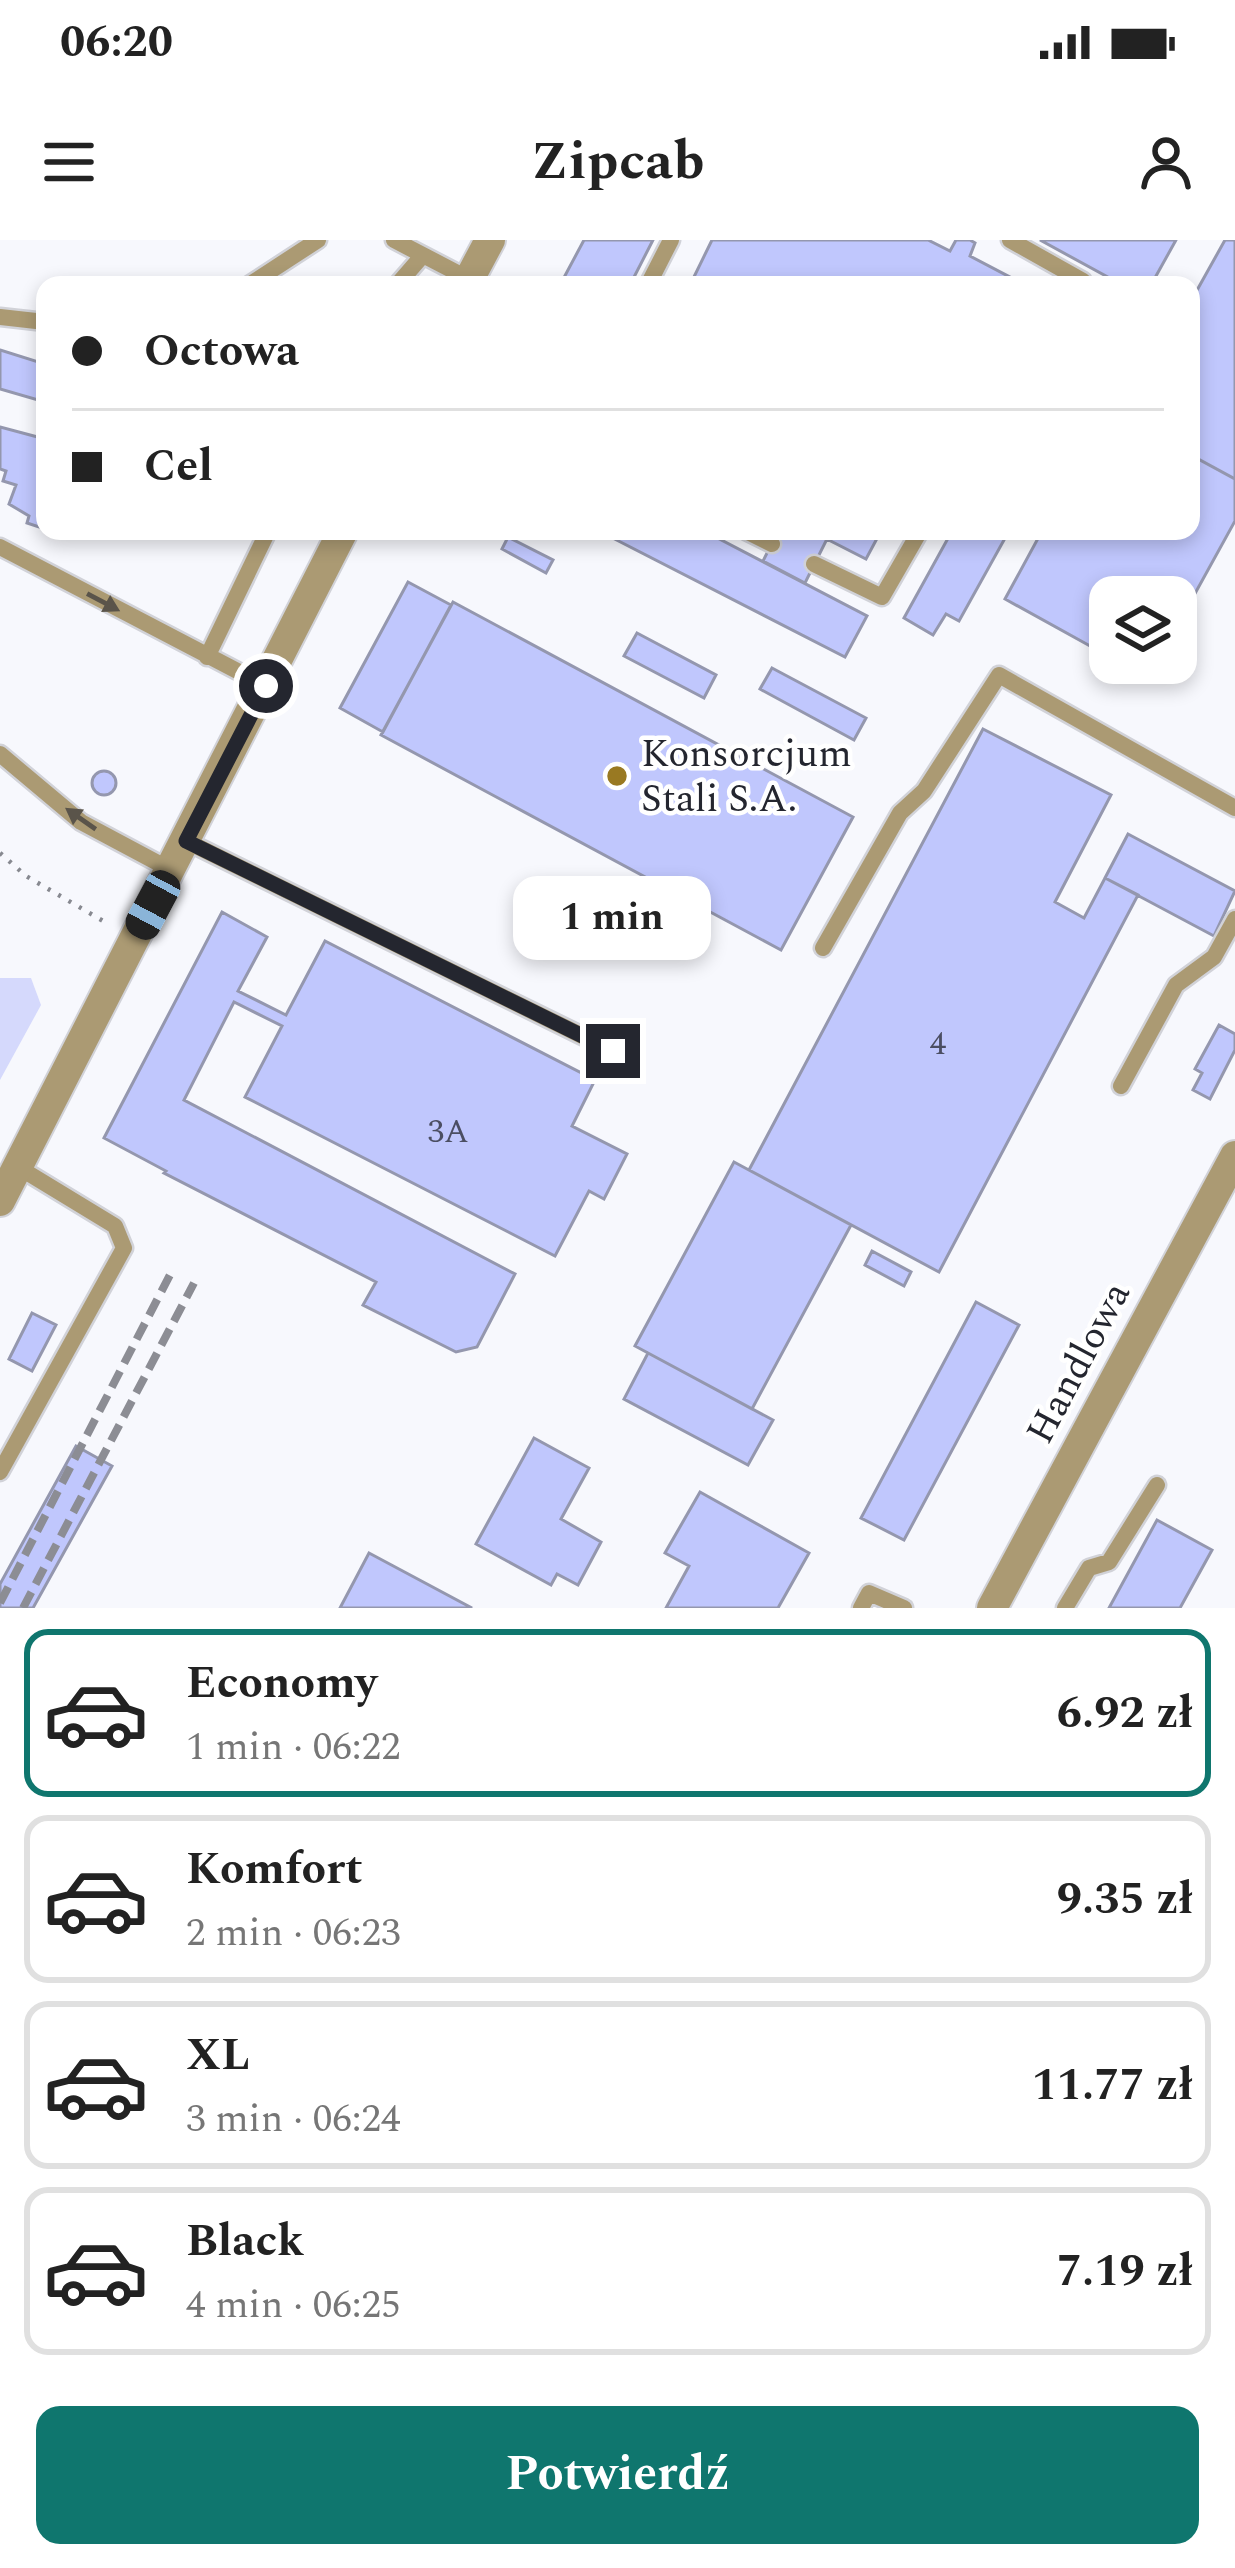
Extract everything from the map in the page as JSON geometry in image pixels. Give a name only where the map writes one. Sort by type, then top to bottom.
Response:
[{"type":"street","points":[[471,276],[487,242]]},
{"type":"street","points":[[0,1202],[339,540]]},
{"type":"street","name":"Handlowa","points":[[992,1608],[1235,1156]]},
{"type":"lane","points":[[263,276],[318,240]]},
{"type":"lane","points":[[394,240],[458,276]]},
{"type":"lane","points":[[653,276],[671,240]]},
{"type":"lane","points":[[1010,240],[1074,276]]},
{"type":"lane","points":[[406,276],[423,255]]},
{"type":"lane","points":[[0,316],[36,321]]},
{"type":"lane","points":[[207,657],[264,540]]},
{"type":"lane","points":[[764,540],[772,544]]},
{"type":"lane","points":[[814,564],[882,597],[915,540]]},
{"type":"lane","points":[[0,547],[266,686]]},
{"type":"lane","points":[[823,949],[900,813],[924,791],[999,675],[1235,808]]},
{"type":"lane","points":[[0,754],[81,822],[171,870]]},
{"type":"lane","points":[[186,841],[613,1051]]},
{"type":"lane","points":[[1121,1086],[1175,985],[1214,957],[1235,920]]},
{"type":"lane","points":[[0,1472],[124,1248],[115,1226],[18,1167]]},
{"type":"lane","points":[[1065,1608],[1089,1568],[1109,1562],[1157,1485]]},
{"type":"lane","points":[[861,1608],[869,1593],[904,1608]]},
{"type":"path","points":[[0,853],[26,877],[135,939]]},
{"type":"shaded area","points":[[0,978],[31,978],[41,1005],[0,1080]]},
{"type":"building","points":[[584,240],[653,240],[635,276],[565,276]]},
{"type":"building","points":[[712,240],[928,240],[950,251],[956,240],[970,240],[975,243],[970,256],[1008,276],[694,276]]},
{"type":"building","points":[[1040,240],[1176,240],[1156,276],[1106,276]]},
{"type":"building","points":[[1225,240],[1235,240],[1235,479],[1200,460],[1200,285]]},
{"type":"building","points":[[0,350],[36,361],[36,399],[0,389]]},
{"type":"building","points":[[0,427],[36,437],[36,526],[9,504],[16,485],[3,481],[6,471],[0,469]]},
{"type":"building","points":[[1200,460],[1235,479],[1235,521],[1197,590],[1197,576],[1089,576],[1089,645],[1005,599],[1037,540],[1200,540]]},
{"type":"building","points":[[506,540],[514,540],[553,560],[546,573],[502,549]]},
{"type":"building","points":[[617,540],[721,540],[867,616],[845,657]]},
{"type":"building","points":[[774,540],[826,540],[805,583],[763,561]]},
{"type":"building","points":[[829,540],[876,540],[866,559]]},
{"type":"building","points":[[947,540],[1004,540],[959,621],[946,614],[933,635],[904,618]]},
{"type":"building","points":[[408,582],[451,605],[383,732],[340,708]]},
{"type":"building","name":"Konsorcjum Stali S.A.","points":[[453,602],[853,817],[781,950],[381,735]]},
{"type":"building","points":[[637,633],[716,675],[704,698],[624,656]]},
{"type":"building","points":[[772,668],[866,718],[854,740],[760,689]]},
{"type":"building","points":[[983,729],[1111,795],[1055,902],[1084,918],[1105,878],[1138,895],[939,1272],[749,1170]]},
{"type":"building","points":[[104,771],[116,783],[104,795],[92,783]]},
{"type":"building","points":[[1128,834],[1235,891],[1214,936],[1105,878]]},
{"type":"building","points":[[222,912],[267,937],[238,991],[286,1015],[325,941],[595,1080],[572,1126],[627,1154],[604,1199],[589,1191],[555,1256],[245,1097],[282,1026],[234,1002],[184,1100],[515,1274],[477,1347],[456,1352],[363,1305],[376,1282],[104,1138]]},
{"type":"building","points":[[1219,1025],[1235,1034],[1235,1050],[1210,1099],[1193,1090],[1202,1073],[1195,1069]]},
{"type":"building","points":[[734,1162],[851,1225],[752,1409],[635,1346]]},
{"type":"building","points":[[872,1251],[911,1272],[904,1286],[865,1265]]},
{"type":"building","points":[[976,1302],[1019,1325],[904,1540],[861,1518]]},
{"type":"building","points":[[32,1313],[56,1325],[32,1371],[9,1359]]},
{"type":"building","points":[[648,1353],[773,1420],[748,1465],[624,1399]]},
{"type":"building","points":[[534,1438],[589,1468],[561,1519],[601,1542],[578,1585],[557,1574],[551,1585],[476,1544]]},
{"type":"building","points":[[76,1446],[112,1466],[33,1608],[0,1608],[0,1584]]},
{"type":"building","points":[[700,1492],[809,1553],[778,1608],[666,1608],[689,1566],[665,1553]]},
{"type":"building","points":[[1157,1520],[1212,1550],[1180,1608],[1109,1608]]},
{"type":"building","points":[[369,1553],[472,1608],[340,1608]]},
{"type":"railway","points":[[0,1603],[173,1269]]},
{"type":"railway","points":[[23,1608],[194,1283]]},
{"type":"place","name":"Konsorcjum Stali S.A.","points":[[617,776]]},
{"type":"route","points":[[266,686],[186,841],[613,1051]]}]
